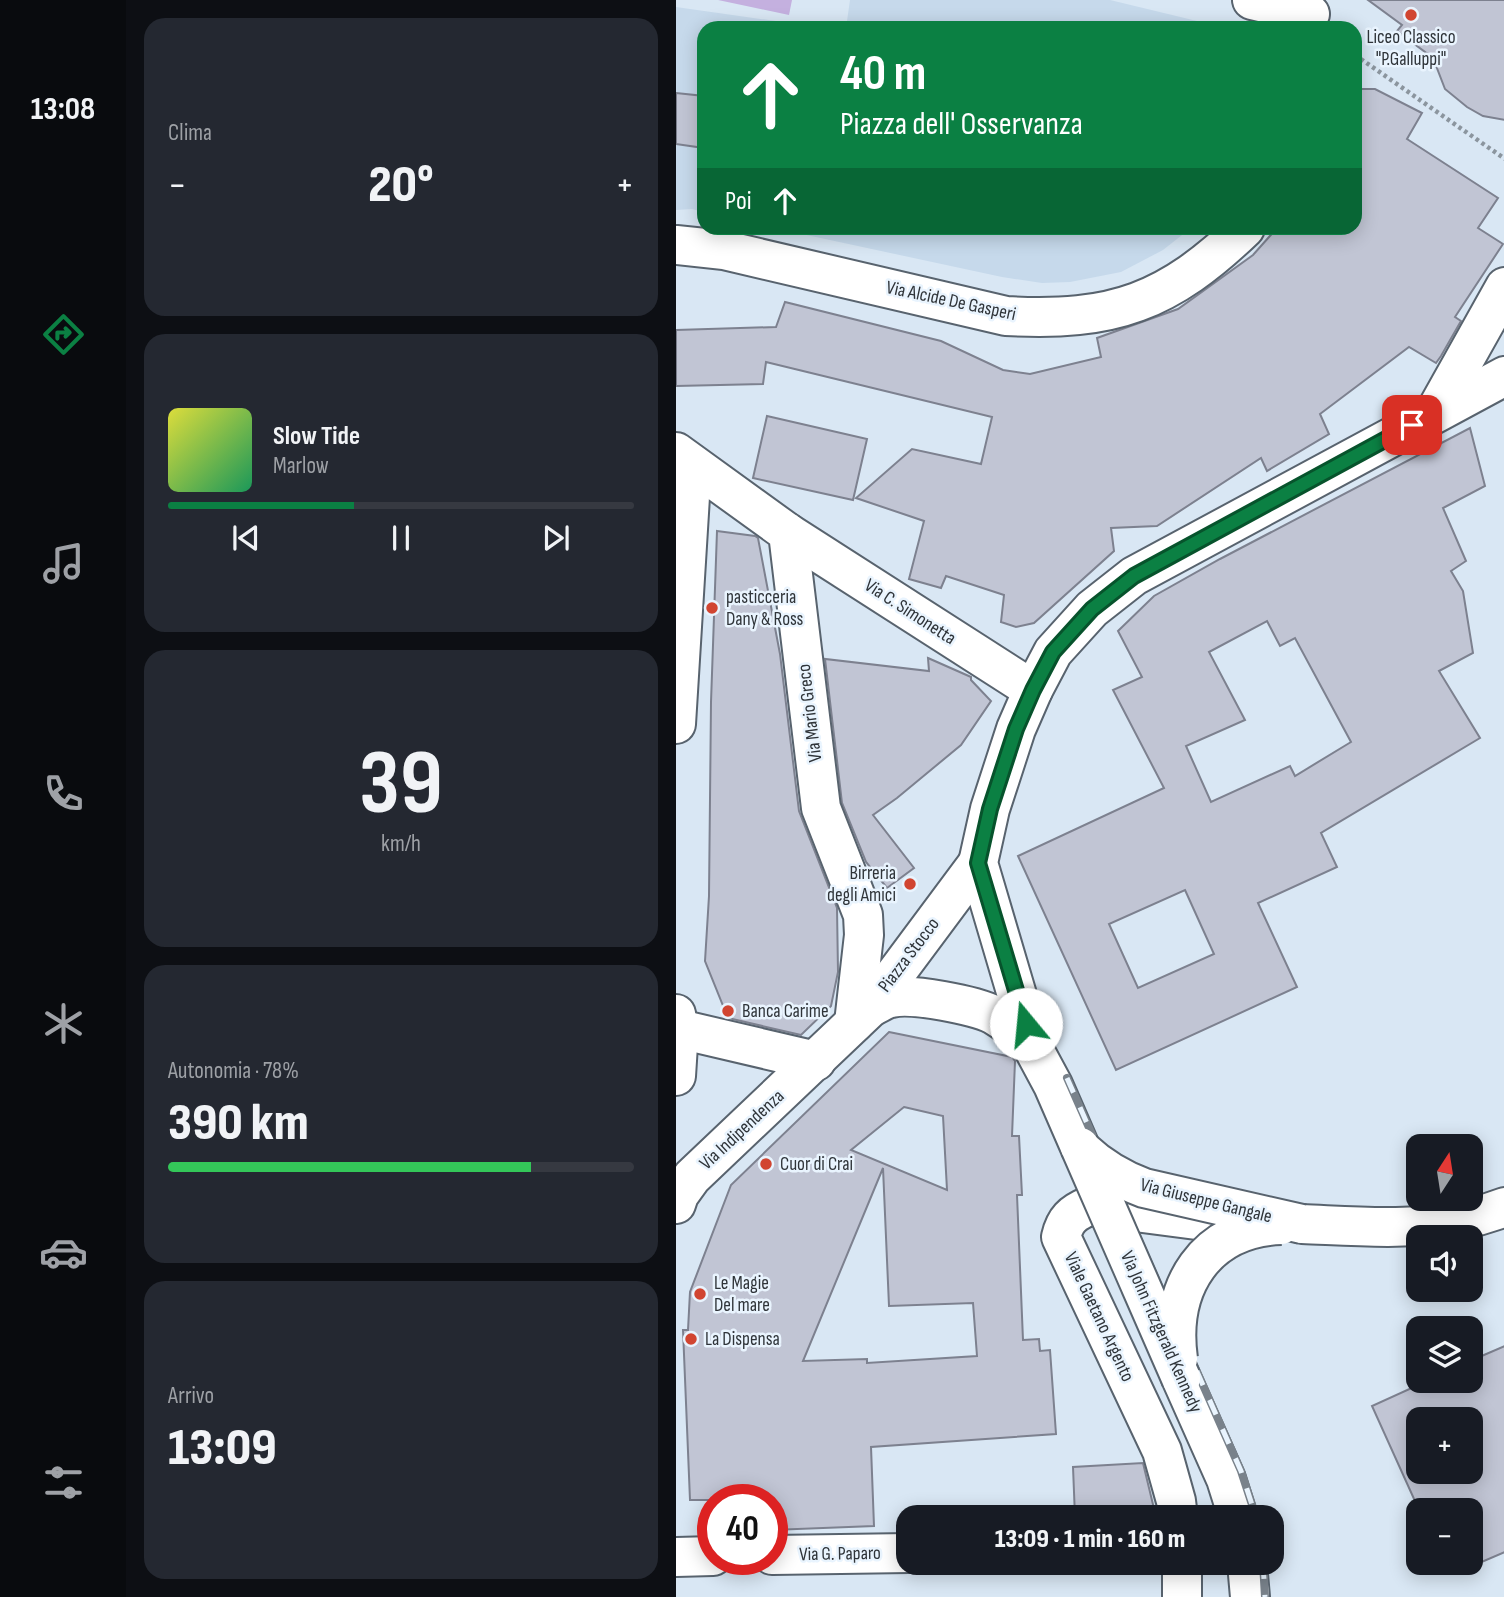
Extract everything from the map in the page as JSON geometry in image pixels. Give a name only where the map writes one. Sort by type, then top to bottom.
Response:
[{"type":"street","points":[[1252,0],[1310,14]]},
{"type":"street","name":"Via Alcide De Gasperi","points":[[676,245],[724,250],[1006,316],[1041,318],[1103,313],[1137,303],[1199,269],[1237,235]]},
{"type":"street","points":[[1435,412],[1504,287]]},
{"type":"street","points":[[1032,1046],[978,863],[990,809],[1016,729],[1053,652],[1092,609],[1134,576],[1504,376]]},
{"type":"street","points":[[684,458],[788,533]]},
{"type":"street","points":[[676,724],[684,458]]},
{"type":"street","name":"Via C. Simonetta","points":[[788,533],[1033,690]]},
{"type":"street","name":"Via Mario Greco","points":[[788,533],[821,808],[863,915],[863,1015]]},
{"type":"street","name":"Piazza Stocco","points":[[863,1015],[978,863]]},
{"type":"street","name":"Piazza Stocco","points":[[863,1015],[891,998],[913,997],[971,1007],[992,1014],[1011,1026],[1032,1046]]},
{"type":"street","name":"Via Indipendenza","points":[[676,1204],[692,1177],[863,1015]]},
{"type":"street","points":[[676,1076],[677,1021],[816,1061]]},
{"type":"street","name":"Via John Fitzgerald Kennedy","points":[[1032,1046],[1053,1085],[1226,1479],[1234,1505]]},
{"type":"street","name":"Via Giuseppe Gangale","points":[[1080,1147],[1097,1164],[1119,1179],[1144,1188],[1302,1224]]},
{"type":"street","name":"Viale Gaetano Argento","points":[[1176,1505],[1162,1451],[1061,1237],[1064,1224],[1075,1212],[1089,1206],[1301,1233],[1410,1237],[1444,1235],[1478,1228],[1504,1218]]},
{"type":"street","name":"Via Giuseppe Gangale","points":[[1181,1378],[1176,1315],[1190,1276],[1214,1247],[1233,1235],[1270,1225],[1439,1225],[1473,1219],[1504,1206]]},
{"type":"street","name":"Via G. Paparo","points":[[788,1555],[896,1553]]},
{"type":"street","points":[[676,1557],[697,1556]]},
{"type":"street","points":[[1182,1575],[1182,1597]]},
{"type":"street","points":[[1248,1575],[1250,1597]]},
{"type":"path","points":[[1362,60],[1504,159]]},
{"type":"shaded area","points":[[718,0],[792,0],[789,15]]},
{"type":"shaded area","points":[[850,0],[1110,0],[1197,21],[847,21]]},
{"type":"shaded area","points":[[676,7],[775,21],[697,21],[697,210],[676,210]]},
{"type":"shaded area","points":[[807,235],[1182,235],[1163,250],[1121,272],[1070,282],[1042,283],[1002,277]]},
{"type":"building","points":[[1368,0],[1505,0],[1505,120],[1483,116],[1445,89],[1433,58],[1397,31],[1402,25]]},
{"type":"building","points":[[1362,89],[1375,89],[1422,113],[1407,139],[1498,198],[1478,228],[1503,244],[1455,317],[1461,321],[1436,363],[1409,347],[1320,414],[1329,434],[1267,471],[1261,458],[1157,526],[1111,528],[1114,551],[1034,623],[1016,627],[1001,622],[1004,595],[946,576],[941,588],[909,579],[924,521],[856,498],[912,449],[981,464],[992,417],[766,362],[763,384],[676,386],[676,330],[776,327],[785,302],[941,341],[1003,370],[1030,374],[1101,357],[1097,338],[1178,309],[1253,255],[1271,235],[1362,235]]},
{"type":"building","points":[[676,93],[697,95],[697,147],[676,144]]},
{"type":"building","points":[[767,416],[867,439],[853,500],[753,478]]},
{"type":"building","points":[[1470,428],[1485,486],[1443,508],[1466,561],[1451,571],[1463,591],[1473,653],[1439,671],[1480,738],[1321,833],[1337,867],[1258,903],[1297,987],[1116,1070],[1018,856],[1164,788],[1113,690],[1142,677],[1118,631],[1154,596]],"holes":[[[1267,621],[1280,646],[1295,638],[1351,742],[1295,776],[1290,766],[1211,802],[1186,746],[1245,720],[1209,652]],[[1185,890],[1214,954],[1138,988],[1109,924]]]},
{"type":"building","points":[[717,531],[758,538],[780,654],[799,811],[837,908],[838,972],[831,1006],[801,1035],[728,1018],[705,961],[709,896],[711,702]]},
{"type":"building","points":[[928,658],[971,677],[991,701],[961,745],[873,815],[914,868],[887,888],[866,862],[842,803],[825,659],[929,671]]},
{"type":"building","points":[[889,1032],[1012,1057],[1015,1061],[1012,1136],[1019,1136],[1022,1195],[1017,1195],[1023,1340],[1039,1339],[1040,1351],[1050,1350],[1056,1434],[871,1447],[874,1526],[788,1529],[788,1484],[697,1484],[697,1500],[690,1500],[683,1330],[688,1330],[690,1292],[731,1185]],"holes":[[[904,1107],[943,1116],[947,1190],[851,1150]],[[883,1168],[889,1306],[973,1303],[977,1356],[867,1363],[867,1359],[803,1361]]]},
{"type":"building","points":[[1505,1346],[1505,1552],[1483,1561],[1483,1498],[1414,1498],[1407,1484],[1483,1484],[1483,1407],[1406,1407],[1406,1481],[1372,1406],[1406,1391],[1406,1393],[1483,1393],[1483,1355]]},
{"type":"building","points":[[1143,1463],[1153,1505],[1075,1505],[1073,1467]]},
{"type":"railway","points":[[1067,1078],[1241,1471],[1252,1505]]},
{"type":"railway","points":[[1264,1575],[1265,1597]]},
{"type":"place","name":"Liceo Classico \"P.Galluppi\"","points":[[1411,15]]},
{"type":"place","name":"pasticceria Dany & Ross","points":[[712,608]]},
{"type":"place","name":"Birreria degli Amici","points":[[910,884]]},
{"type":"place","name":"Banca Carime","points":[[728,1011]]},
{"type":"place","name":"Cuor di Crai","points":[[766,1164]]},
{"type":"place","name":"Le Magie Del mare","points":[[700,1294]]},
{"type":"place","name":"La Dispensa","points":[[691,1339]]},
{"type":"route","points":[[1026,1024],[978,863],[990,809],[1016,729],[1053,652],[1092,609],[1134,576],[1412,425]]}]
